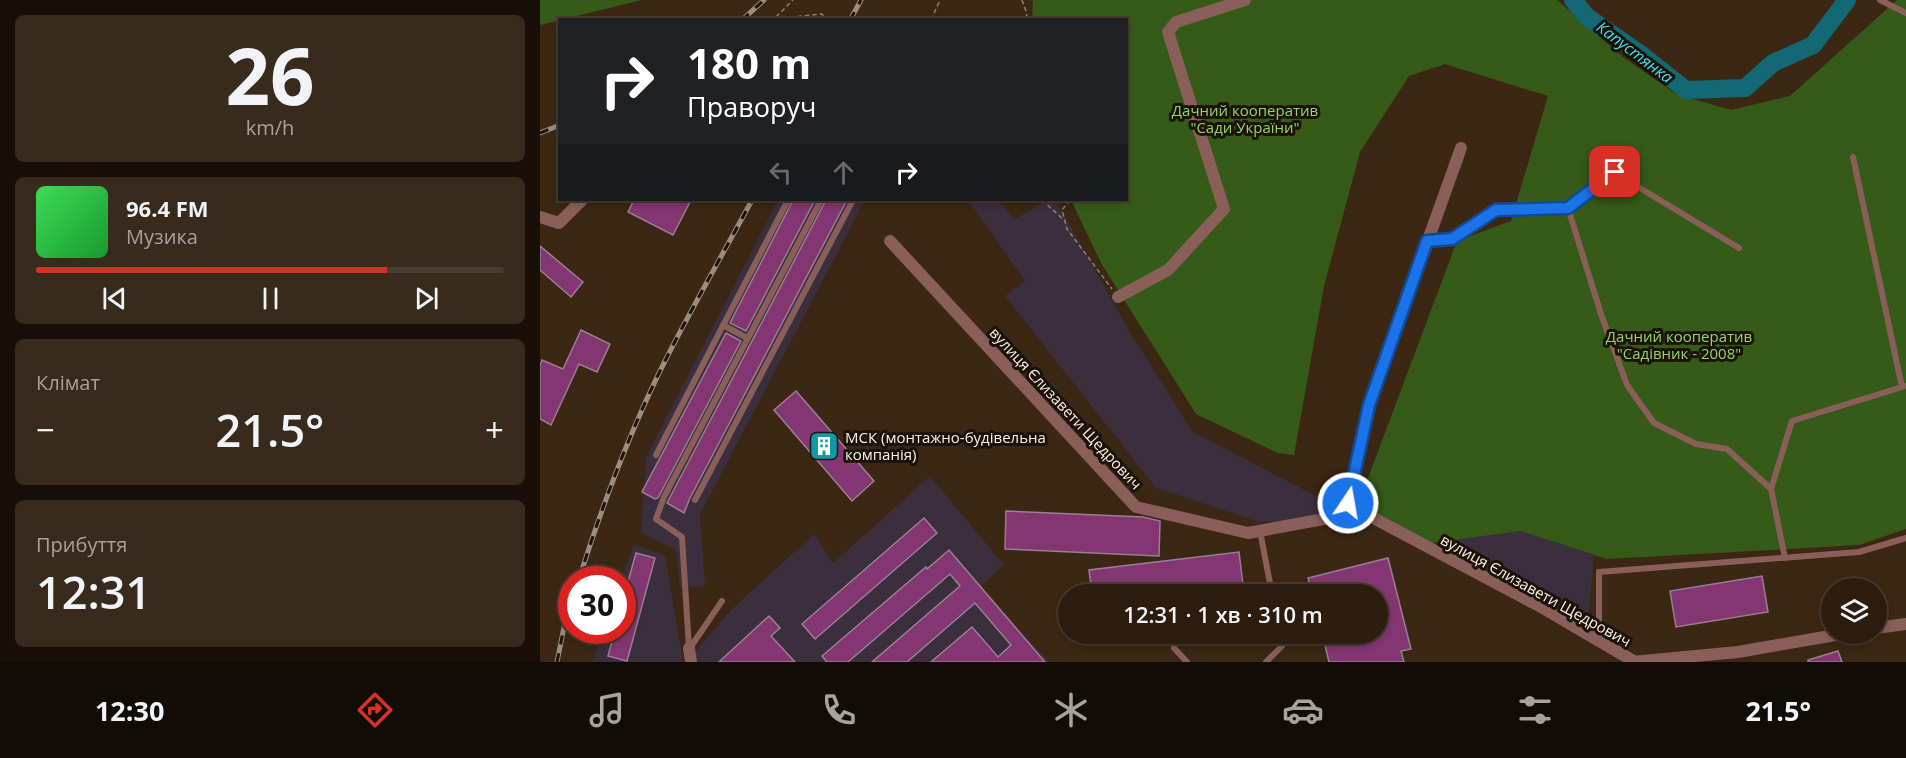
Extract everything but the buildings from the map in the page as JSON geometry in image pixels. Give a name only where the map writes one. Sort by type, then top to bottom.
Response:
[{"type":"street","points":[[1118,297],[1168,270],[1224,209],[1168,32],[1176,22],[1245,0]]},
{"type":"street","points":[[1362,512],[1348,503],[1369,405],[1461,148]]},
{"type":"street","points":[[540,217],[559,223],[581,201]]},
{"type":"street","name":"вулиця Єлизавети Щедрович","points":[[890,241],[1136,507],[1248,533],[1362,512],[1543,608],[1634,662],[1738,657],[1821,639]]},
{"type":"street","points":[[1887,627],[1906,624]]},
{"type":"street","points":[[689,648],[691,662]]},
{"type":"lane","points":[[1880,0],[1906,13]]},
{"type":"lane","points":[[1785,558],[1771,489],[1792,421],[1904,386],[1853,157]]},
{"type":"lane","points":[[1427,241],[1452,239],[1496,210],[1568,208],[1615,172],[1739,248]]},
{"type":"lane","points":[[656,455],[787,201]]},
{"type":"lane","points":[[689,648],[682,537],[656,519],[664,497],[819,201]]},
{"type":"lane","points":[[695,500],[852,201]]},
{"type":"lane","points":[[1568,208],[1601,314],[1627,386],[1654,423],[1696,444],[1727,449],[1771,489]]},
{"type":"lane","points":[[723,325],[747,338]]},
{"type":"lane","points":[[1260,531],[1270,584]]},
{"type":"lane","points":[[1599,640],[1599,572],[1860,552],[1906,538]]},
{"type":"lane","points":[[689,648],[722,601]]},
{"type":"lane","points":[[1266,662],[1282,644]]},
{"type":"lane","points":[[1174,648],[1186,662]]},
{"type":"path","points":[[776,17],[793,0]]},
{"type":"path","points":[[933,18],[940,0]]},
{"type":"path","points":[[1022,0],[1027,14],[1026,18]]},
{"type":"path","points":[[771,18],[822,14],[825,18]]},
{"type":"path","points":[[1043,201],[1065,222]]},
{"type":"path","points":[[1069,201],[1062,210],[1067,229],[1118,297]]},
{"type":"shaded area","points":[[777,201],[864,201],[700,514],[705,586],[680,588],[676,550],[641,533],[646,457]]},
{"type":"shaded area","points":[[969,201],[999,201],[1015,219],[1045,201],[1057,201],[1131,334],[1193,432],[1341,509],[1335,520],[1259,522],[1156,488],[1005,296],[1025,281]]},
{"type":"shaded area","points":[[930,476],[1004,565],[978,589],[1050,662],[696,662],[694,653],[733,608],[814,534],[833,563]]},
{"type":"shaded area","points":[[1521,531],[1594,555],[1588,623],[1428,540]]},
{"type":"shaded area","points":[[634,545],[665,555],[683,662],[592,662],[598,644],[636,644],[636,566],[626,566]]},
{"type":"green space","points":[[540,0],[642,0],[569,18],[558,18],[558,21],[540,25]]},
{"type":"green space","name":"Дачний кооператив \"Садівник - 2008\"","points":[[1033,0],[1557,0],[1623,57],[1676,94],[1731,110],[1790,96],[1897,0],[1906,0],[1906,529],[1859,545],[1607,559],[1521,531],[1422,544],[1359,502],[1457,241],[1511,221],[1548,96],[1445,64],[1409,76],[1360,152],[1324,286],[1294,455],[1278,453],[1196,414],[1101,263],[1071,201],[1128,201],[1128,18],[1032,18]]},
{"type":"waterway","name":"Капустянка","points":[[1573,0],[1587,17],[1643,56],[1686,90],[1745,88],[1773,63],[1813,45],[1847,0]]},
{"type":"railway","points":[[744,18],[764,0]]},
{"type":"railway","points":[[851,18],[861,0]]},
{"type":"railway","points":[[540,133],[558,126]]},
{"type":"railway","points":[[583,566],[608,494],[641,411],[677,337],[751,201]]},
{"type":"railway","points":[[557,662],[561,644]]},
{"type":"place","name":"МСК (монтажно-будівельна компанія)","points":[[824,446]]},
{"type":"route","points":[[1348,503],[1369,405],[1427,241],[1452,239],[1496,210],[1568,208],[1615,172]]},
{"type":"park label","name":"Дачний кооператив \"Сади України\"","points":[[1245,118]]}]
